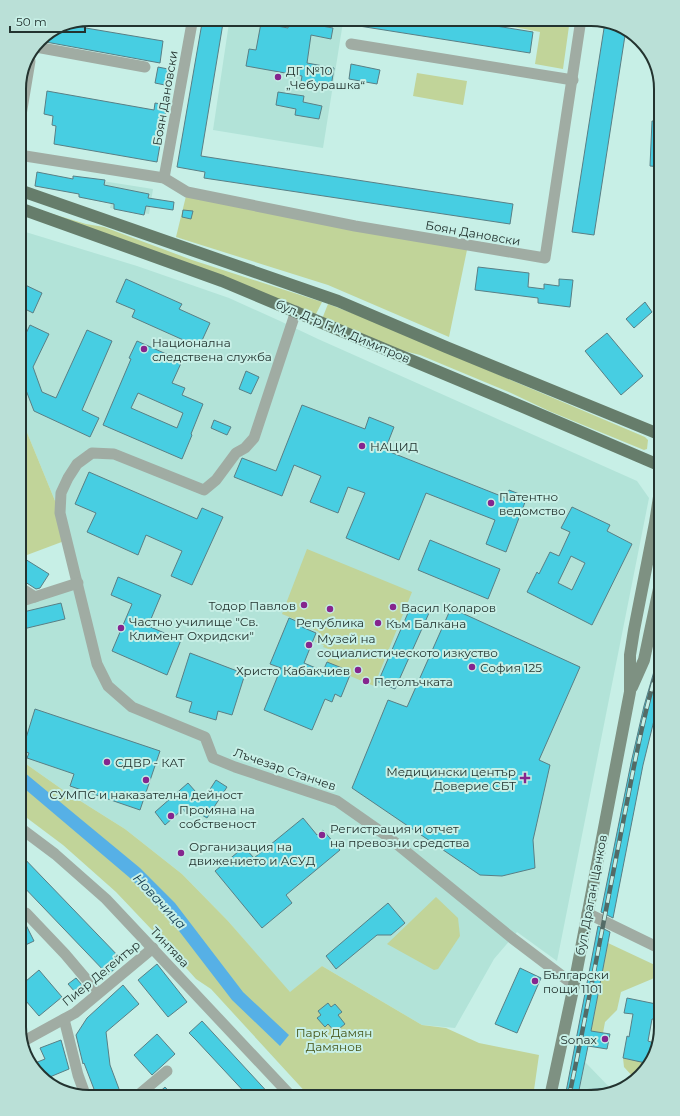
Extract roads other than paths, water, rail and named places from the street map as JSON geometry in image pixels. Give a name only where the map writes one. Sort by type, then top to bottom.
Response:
[{"type":"main road","name":"бул. Д-р Г. М. Димитров","points":[[26,192],[338,301],[654,432]]},
{"type":"main road","name":"бул. Д-р Г. М. Димитров","points":[[26,211],[222,281],[523,406],[654,463]]},
{"type":"main road","name":"бул. Драган Цанков","points":[[552,1090],[574,985],[630,692],[630,655],[654,523]]},
{"type":"main road","name":"бул. Драган Цанков","points":[[630,692],[644,660],[654,612]]},
{"type":"street","name":"Боян Дановски","points":[[164,178],[191,26]]},
{"type":"street","name":"Боян Дановски","points":[[26,156],[164,178],[187,192],[355,226],[545,258],[580,26]]},
{"type":"street","points":[[351,44],[573,80]]},
{"type":"street","points":[[42,48],[145,67]]},
{"type":"street","points":[[26,85],[28,73]]},
{"type":"street","name":"Лъчезар Станчев","points":[[296,311],[254,438],[245,448],[236,453],[216,480],[204,490],[114,454],[92,453],[76,464],[68,478],[61,494],[60,512],[97,664],[108,686],[132,707],[205,737],[214,758],[235,767],[337,801],[387,836],[457,895],[539,960],[574,985]]},
{"type":"street","points":[[26,600],[78,583]]},
{"type":"street","points":[[26,591],[35,597]]},
{"type":"street","name":"Тинтява","points":[[26,832],[55,854],[106,898],[285,1090]]},
{"type":"street","points":[[26,913],[65,954],[98,994]]},
{"type":"street","points":[[587,913],[654,946]]},
{"type":"street","name":"Пиер Дегейтър","points":[[27,1039],[75,1013],[153,948]]},
{"type":"street","points":[[64,1019],[78,1075],[83,1090]]},
{"type":"street","points":[[144,1090],[167,1071]]},
{"type":"water","name":"Новачица","points":[[26,774],[140,868],[175,903],[243,992],[289,1035],[280,1046],[232,1000],[166,914],[130,878],[26,790]]},
{"type":"railway","points":[[570,1090],[638,747],[654,679]]},
{"type":"place","name":"ДГ №10 „Чебурашка“","points":[[278,77]]},
{"type":"place","name":"Национална следствена служба","points":[[144,349]]},
{"type":"place","name":"НАЦИД","points":[[362,446]]},
{"type":"place","name":"Патентно ведомство","points":[[491,503]]},
{"type":"place","name":"Тодор Павлов","points":[[304,605]]},
{"type":"place","name":"Васил Коларов","points":[[393,607]]},
{"type":"place","name":"Република","points":[[330,609]]},
{"type":"place","name":"Към Балкана","points":[[378,623]]},
{"type":"place","name":"Частно училище \"Св. Климент Охридски\"","points":[[121,628]]},
{"type":"place","name":"Музей на социалистическото изкуство","points":[[309,645]]},
{"type":"place","name":"София 125","points":[[472,667]]},
{"type":"place","name":"Христо Кабакчиев","points":[[358,670]]},
{"type":"place","name":"Петолъчката","points":[[366,681]]},
{"type":"place","name":"СДВР - КАТ","points":[[107,762]]},
{"type":"place","name":"Медицински център Доверие СБТ","points":[[525,778]]},
{"type":"place","name":"СУМПС и наказателна дейност","points":[[146,780]]},
{"type":"place","name":"Промяна на собственост","points":[[171,816]]},
{"type":"place","name":"Регистрация и отчет на превозни средства","points":[[322,835]]},
{"type":"place","name":"Организация на движението и АСУД","points":[[181,853]]},
{"type":"place","name":"Български пощи 1101","points":[[535,981]]},
{"type":"place","name":"Sonax","points":[[605,1039]]},
{"type":"park label","name":"Парк Дамян Дамянов","points":[[334,1039]]}]
